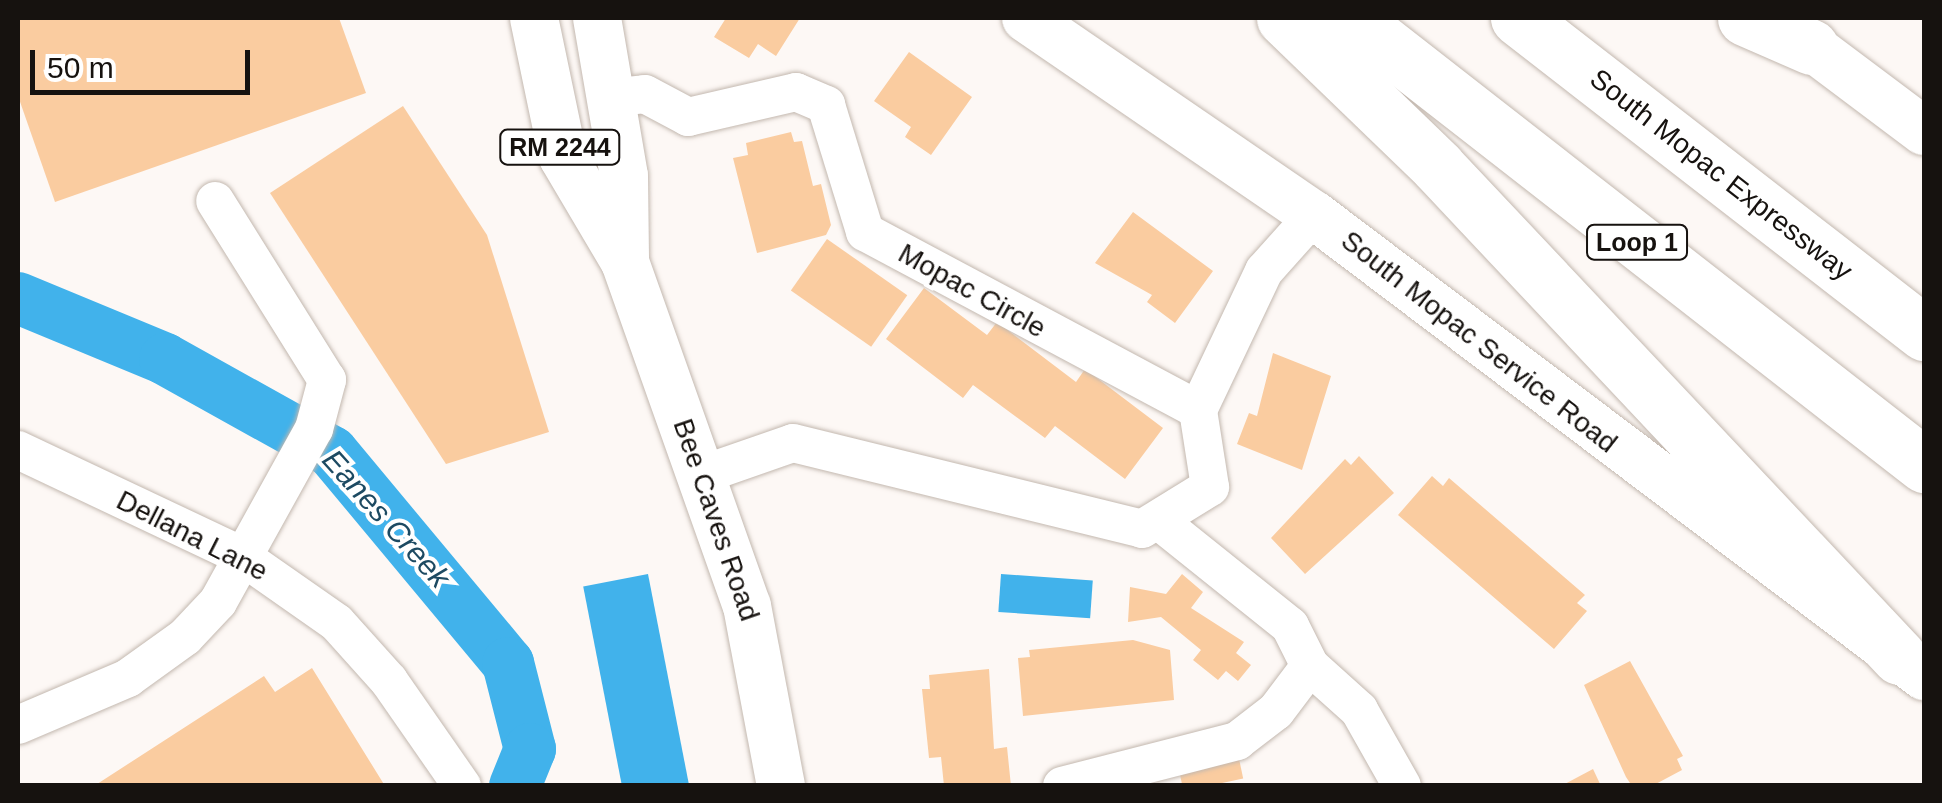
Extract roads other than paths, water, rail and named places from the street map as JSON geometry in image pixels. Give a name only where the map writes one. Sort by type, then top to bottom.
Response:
[{"type":"highway","points":[[1284,18],[1378,105],[1911,667]]},
{"type":"highway","name":"Loop 1","points":[[1350,18],[1924,465]]},
{"type":"highway","name":"South Mopac Expressway","points":[[1518,18],[1924,333]]},
{"type":"highway","points":[[1745,18],[1792,32]]},
{"type":"main road","name":"Bee Caves Road","points":[[534,18],[563,157],[625,262],[702,475],[763,662],[781,786]]},
{"type":"main road","name":"Bee Caves Road","points":[[597,18],[624,176],[625,262]]},
{"type":"main road","name":"South Mopac Service Road","points":[[1026,18],[1314,215],[1911,667]]},
{"type":"main road","points":[[1792,32],[1924,130]]},
{"type":"street","name":"Mopac Circle","points":[[608,98],[645,94],[688,117],[796,92],[826,105],[866,232],[1198,410]]},
{"type":"street","points":[[18,725],[164,654],[218,602],[259,520],[314,430],[327,380],[215,201]]},
{"type":"street","points":[[702,475],[793,444],[1142,529],[1210,488],[1198,410],[1264,271],[1314,215]]},
{"type":"street","name":"Dellana Lane","points":[[18,450],[240,555],[337,623],[389,680],[462,786]]},
{"type":"street","points":[[1158,521],[1290,626],[1310,666],[1359,710],[1402,786]]},
{"type":"street","points":[[1062,786],[1161,773],[1237,742],[1276,712],[1310,666]]},
{"type":"water","points":[[648,574],[689,785],[622,786],[583,587]]},
{"type":"water","points":[[1001,574],[1093,580],[1090,618],[998,612]]},
{"type":"waterway","name":"Eanes Creek","points":[[18,298],[165,359],[332,452],[508,663],[530,749],[515,786]]}]
